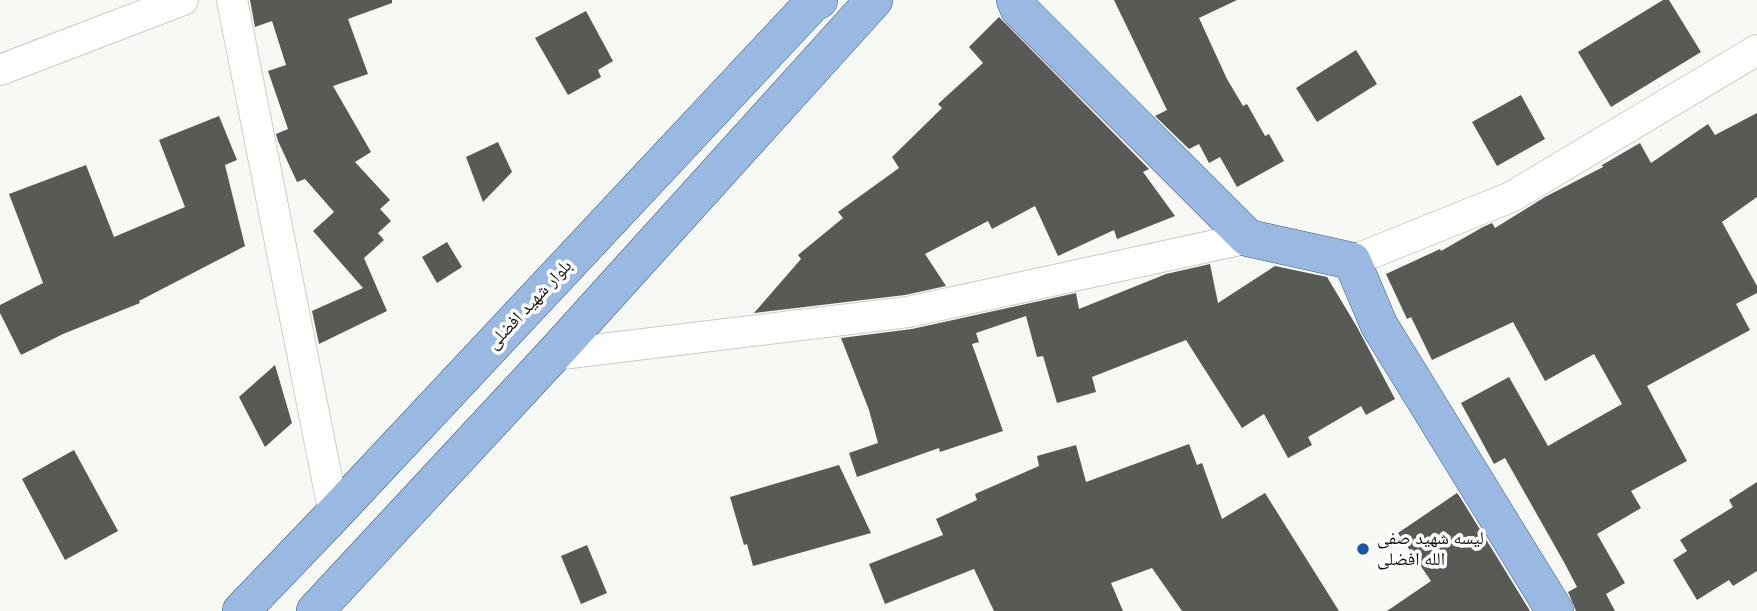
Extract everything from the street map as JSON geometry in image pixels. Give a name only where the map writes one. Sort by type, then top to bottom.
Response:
[{"type":"main road","name":"بلوار شهید افضلی","points":[[241,611],[819,0]]},
{"type":"main road","points":[[315,611],[553,355],[874,0]]},
{"type":"main road","points":[[1015,0],[1019,9],[1248,238],[1352,261],[1378,325],[1555,611]]},
{"type":"street","points":[[0,70],[183,0]]},
{"type":"street","points":[[232,0],[334,514]]},
{"type":"street","points":[[1352,261],[1511,197],[1757,50]]},
{"type":"street","points":[[553,355],[908,312],[1248,238]]},
{"type":"building","points":[[250,0],[392,0],[392,3],[348,19],[368,74],[333,86],[371,152],[355,162],[390,200],[380,209],[391,221],[378,233],[384,240],[364,258],[387,311],[319,344],[312,311],[363,288],[313,231],[334,212],[305,179],[297,182],[278,141],[276,134],[288,129],[268,71],[286,65],[272,21],[255,27]]},
{"type":"building","points":[[1114,0],[1237,0],[1199,18],[1227,79],[1243,106],[1247,104],[1265,136],[1269,134],[1284,161],[1237,187],[1220,157],[1209,163],[1199,144],[1189,149],[1155,116],[1167,110]]},
{"type":"building","points":[[1663,0],[1669,0],[1701,52],[1611,107],[1578,52]]},
{"type":"building","points":[[586,11],[613,61],[598,70],[601,77],[568,95],[535,38]]},
{"type":"building","points":[[999,17],[1149,169],[1143,172],[1175,216],[1117,239],[1114,230],[1058,256],[1035,206],[992,229],[988,221],[925,254],[946,286],[905,295],[754,313],[801,259],[798,255],[843,218],[838,212],[899,168],[892,157],[942,108],[938,104],[983,63],[969,47]]},
{"type":"building","points":[[1356,50],[1377,84],[1317,122],[1296,88]]},
{"type":"building","points":[[1521,95],[1545,139],[1497,166],[1472,122]]},
{"type":"building","points":[[1757,113],[1757,197],[1722,222],[1757,286],[1757,293],[1736,304],[1750,330],[1647,386],[1687,461],[1631,491],[1641,508],[1597,534],[1625,583],[1606,594],[1615,611],[1576,611],[1568,592],[1577,587],[1565,564],[1505,458],[1494,464],[1461,403],[1509,377],[1548,446],[1622,404],[1594,354],[1545,381],[1513,322],[1432,360],[1411,317],[1407,319],[1386,274],[1440,249],[1441,251],[1492,223],[1495,228],[1640,143],[1651,163],[1708,124],[1715,135]]},
{"type":"building","points":[[219,116],[237,160],[225,165],[245,246],[139,301],[140,303],[63,334],[21,355],[0,313],[0,305],[43,283],[9,194],[86,165],[114,237],[185,207],[159,140]]},
{"type":"building","points":[[498,142],[512,172],[483,202],[466,157]]},
{"type":"building","points":[[447,242],[462,267],[437,283],[422,257]]},
{"type":"building","points":[[1210,264],[1218,303],[1275,266],[1327,277],[1395,399],[1366,415],[1361,406],[1308,437],[1312,445],[1288,458],[1264,414],[1242,428],[1186,340],[1092,377],[1096,392],[1057,403],[1043,356],[1037,357],[1026,316],[976,333],[979,342],[972,344],[1003,431],[940,452],[939,448],[857,477],[849,453],[878,443],[869,410],[841,338],[912,329],[1076,293],[1079,309],[1166,274]]},
{"type":"building","points":[[275,365],[292,423],[265,447],[239,397]]},
{"type":"building","points":[[1189,444],[1197,465],[1202,463],[1222,519],[1265,493],[1339,611],[1182,611],[1152,568],[1111,583],[1123,611],[994,611],[974,569],[885,604],[869,564],[943,535],[936,519],[977,500],[975,494],[1039,466],[1037,456],[1076,445],[1086,482]]},
{"type":"building","points":[[74,450],[118,531],[65,560],[22,479]]},
{"type":"building","points":[[839,465],[871,533],[753,566],[730,497]]},
{"type":"building","points":[[1757,482],[1757,571],[1733,586],[1729,580],[1697,600],[1673,560],[1687,551],[1680,540],[1733,507],[1729,500]]},
{"type":"building","points":[[1457,493],[1530,611],[1387,611],[1431,581],[1398,533]]},
{"type":"building","points":[[587,545],[607,593],[581,604],[561,556]]},
{"type":"place","name":"لیسه شهید صفی الله افضلی","points":[[1363,549]]}]
